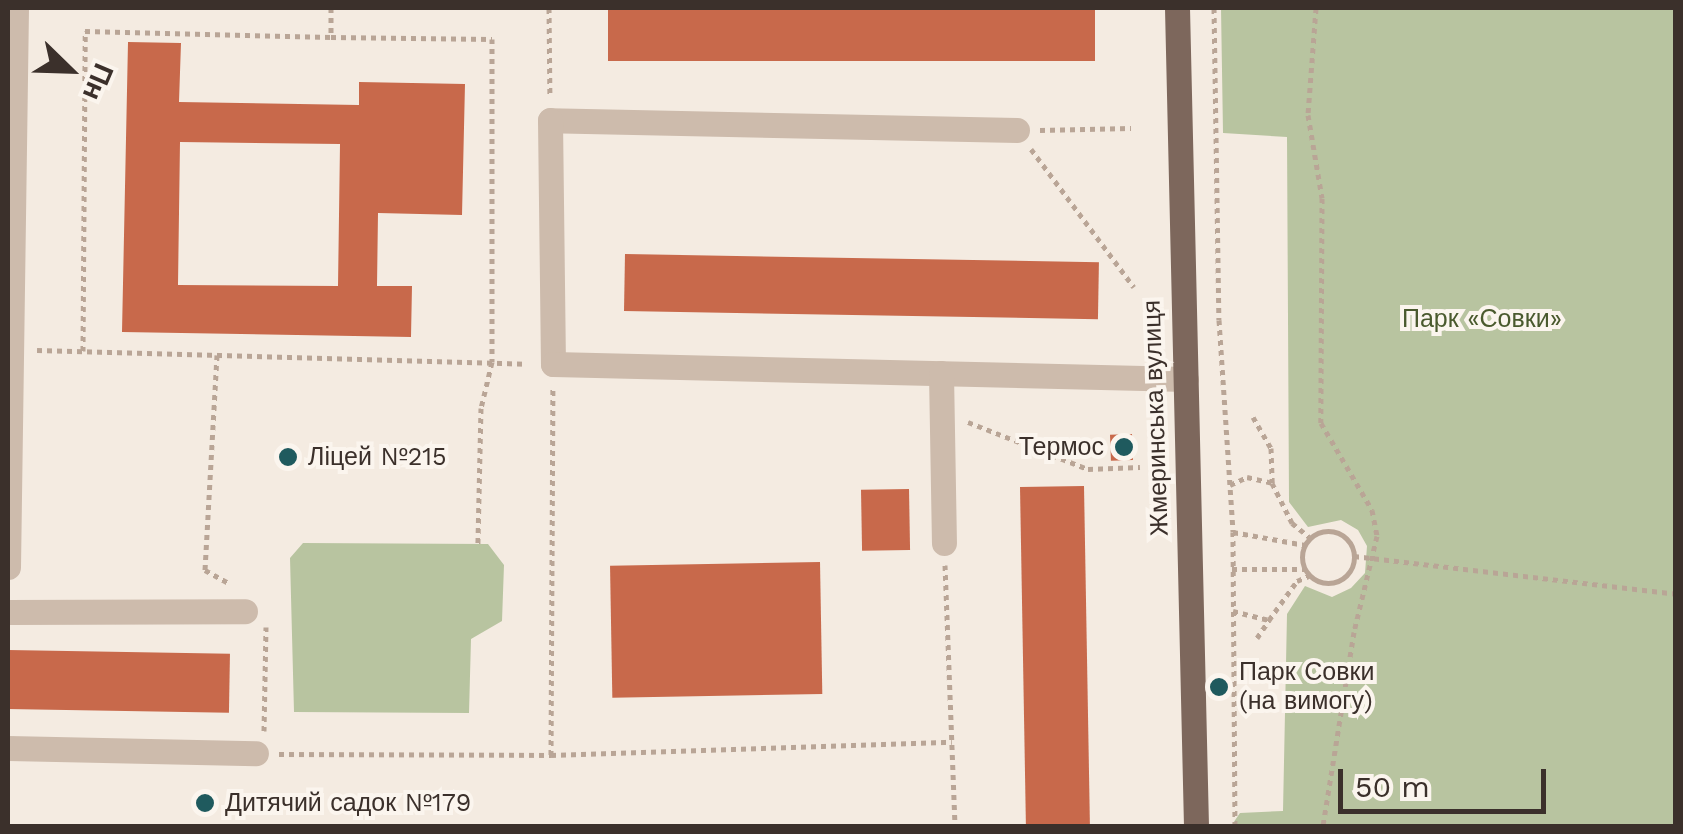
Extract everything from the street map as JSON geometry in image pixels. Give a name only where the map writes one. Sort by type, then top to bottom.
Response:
[{"type":"main road","name":"Жмеринська вулиця","points":[[1177,8],[1196,826]]},
{"type":"lane","points":[[8,566],[11,98],[16,8]]},
{"type":"lane","points":[[1017,130],[550,120],[553,364],[1186,379]]},
{"type":"lane","points":[[941,372],[944,543]]},
{"type":"lane","points":[[8,612],[249,605]]},
{"type":"lane","points":[[8,748],[260,754]]},
{"type":"path","points":[[331,8],[331,37]]},
{"type":"path","points":[[549,8],[550,120]]},
{"type":"path","points":[[1214,8],[1218,320],[1233,532],[1235,826]]},
{"type":"path","points":[[1316,8],[1308,114],[1322,198],[1322,424],[1372,510],[1374,558],[1354,632],[1323,826]]},
{"type":"path","points":[[83,351],[85,31],[492,39],[492,362],[480,408],[478,544]]},
{"type":"path","points":[[1017,130],[1132,128]]},
{"type":"path","points":[[1017,130],[1134,287]]},
{"type":"path","points":[[9,349],[553,364],[551,755]]},
{"type":"path","points":[[217,355],[206,570],[249,605],[260,754],[551,755],[952,742]]},
{"type":"path","points":[[942,412],[1088,469],[1140,467]]},
{"type":"path","points":[[1253,417],[1271,448],[1272,483],[1292,523],[1310,538]]},
{"type":"path","points":[[1230,485],[1246,477],[1272,483]]},
{"type":"path","points":[[1232,569],[1307,572],[1339,582],[1354,556],[1349,540],[1334,531],[1310,538],[1305,545],[1307,572],[1257,638]]},
{"type":"path","points":[[1233,532],[1305,545]]},
{"type":"path","points":[[944,543],[955,826]]},
{"type":"path","points":[[1354,556],[1676,594]]},
{"type":"path","points":[[1233,611],[1269,620]]},
{"type":"green space","name":"Парк «Совки»","points":[[1221,8],[1675,8],[1675,826],[1231,826],[1240,813],[1283,811],[1287,614],[1305,586],[1332,597],[1351,588],[1365,573],[1367,546],[1358,530],[1341,520],[1308,527],[1289,502],[1287,137],[1223,133]]},
{"type":"green space","points":[[303,543],[488,544],[504,565],[502,621],[471,639],[469,713],[294,712],[290,558]]},
{"type":"building","points":[[608,8],[1095,8],[1095,61],[608,61]]},
{"type":"building","points":[[128,42],[181,43],[179,102],[359,105],[359,82],[465,84],[462,215],[378,213],[377,286],[412,286],[411,337],[122,332]],"holes":[[[180,142],[340,144],[338,286],[178,285]]]},
{"type":"building","points":[[625,254],[1099,262],[1098,319],[624,311]]},
{"type":"building","points":[[1132,434],[1133,460],[1111,461],[1110,435]]},
{"type":"building","points":[[1084,486],[1090,826],[1026,826],[1020,487]]},
{"type":"building","points":[[909,489],[910,550],[862,551],[861,490]]},
{"type":"building","points":[[820,562],[822,694],[612,698],[610,566]]},
{"type":"building","points":[[8,650],[230,654],[229,713],[8,709]]},
{"type":"place","name":"Термос","points":[[1124,447]]},
{"type":"place","name":"Ліцей №215","points":[[288,457]]},
{"type":"place","name":"Парк Совки (на вимогу)","points":[[1219,687]]},
{"type":"place","name":"Дитячий садок №179","points":[[205,803]]}]
